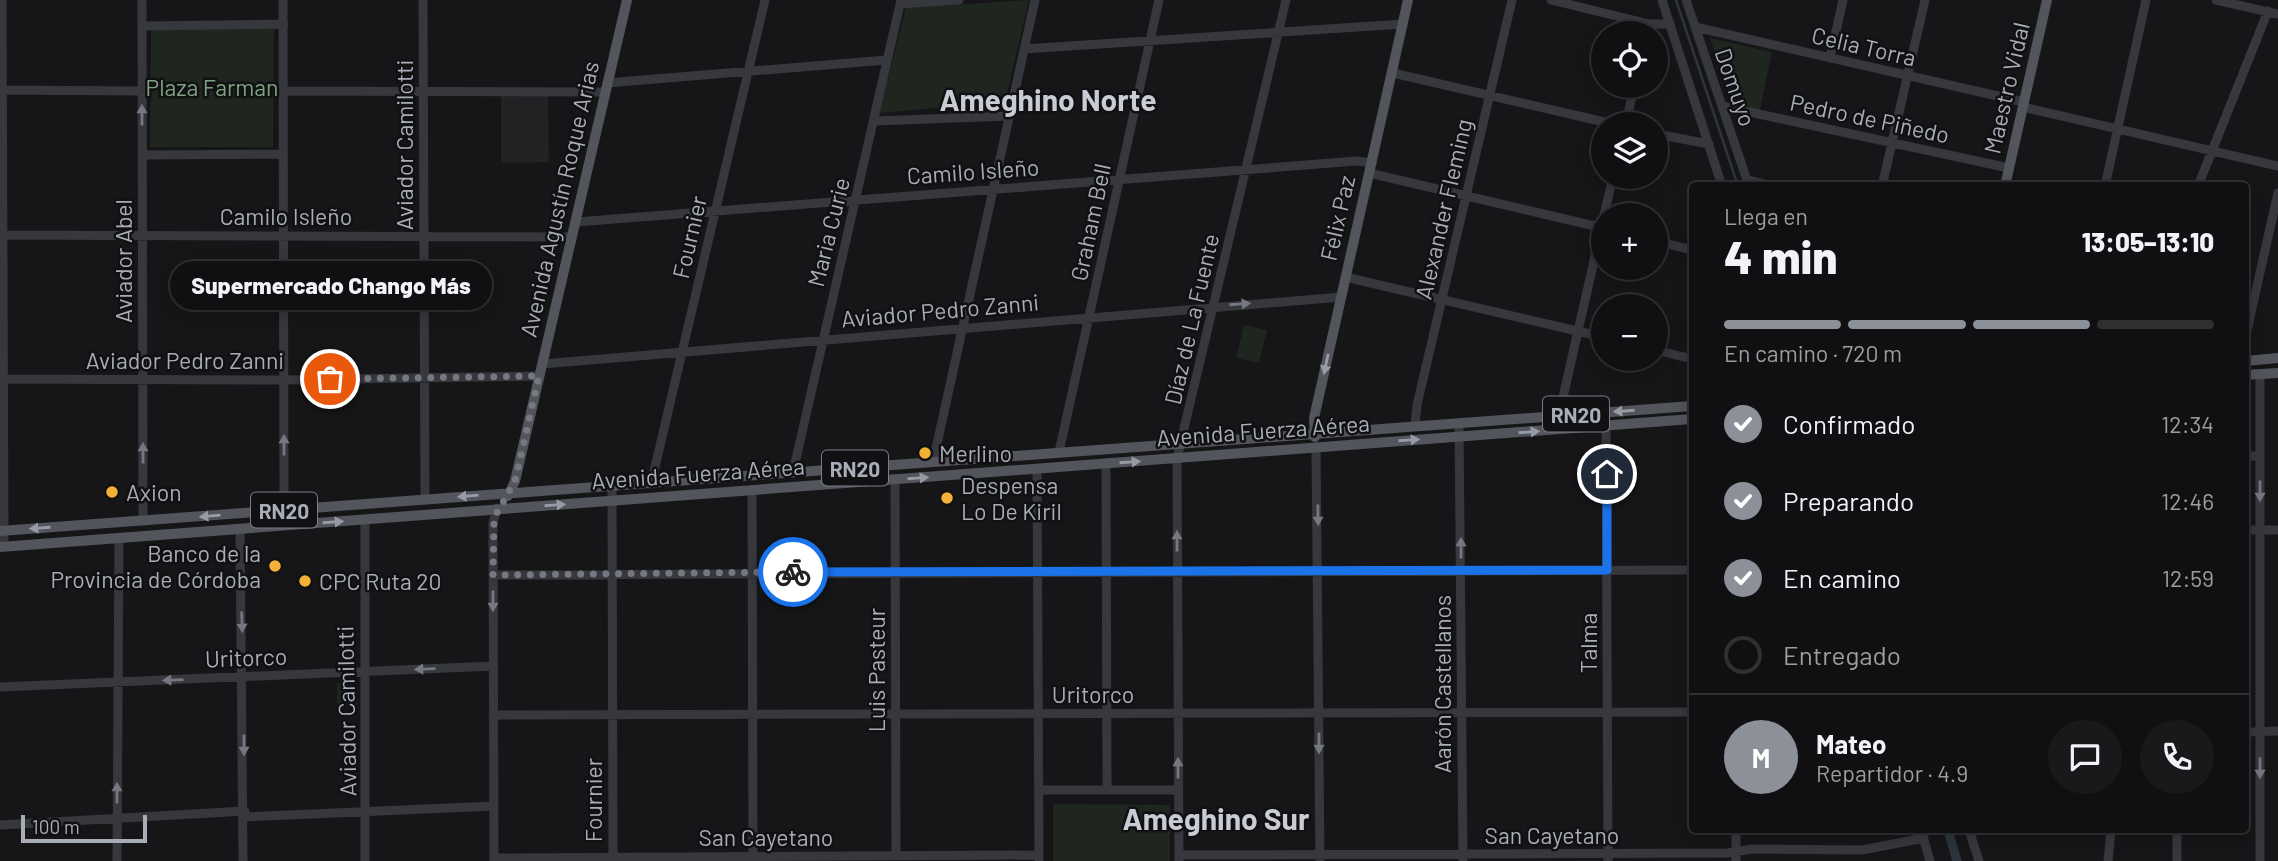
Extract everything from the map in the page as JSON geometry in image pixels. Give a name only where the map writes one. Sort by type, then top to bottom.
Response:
[{"type":"main road","name":"Avenida Agustín Roque Arias","points":[[497,508],[510,493],[627,0]]},
{"type":"main road","name":"Félix Paz","points":[[1317,447],[1314,418],[1408,0]]},
{"type":"main road","name":"Maestro Vidal","points":[[2006,182],[2047,0]]},
{"type":"main road","points":[[2249,361],[2278,358]]},
{"type":"main road","points":[[2249,375],[2278,373]]},
{"type":"main road","name":"Avenida Fuerza Aérea","points":[[2,531],[1689,406]]},
{"type":"main road","name":"Avenida Fuerza Aérea","points":[[2,547],[1689,419]]},
{"type":"main road","points":[[189,533],[233,524],[279,520],[284,510]]},
{"type":"street","points":[[2,0],[2,547]]},
{"type":"street","name":"Aviador Abel","points":[[142,0],[143,521]]},
{"type":"street","points":[[284,0],[284,510]]},
{"type":"street","name":"Aviador Camilotti","points":[[423,0],[425,500]]},
{"type":"street","name":"Fournier","points":[[651,484],[765,0]]},
{"type":"street","points":[[900,2],[959,0]]},
{"type":"street","points":[[933,462],[1035,0]]},
{"type":"street","name":"Graham Bell","points":[[1059,452],[1159,0]]},
{"type":"street","name":"Díaz de La Fuente","points":[[1179,858],[1177,458],[1286,0]]},
{"type":"street","name":"Alexander Fleming","points":[[1415,426],[1417,405],[1511,0]]},
{"type":"street","points":[[1551,0],[1624,21]]},
{"type":"street","name":"Domuyo","points":[[1662,0],[1721,182]]},
{"type":"street","name":"Domuyo","points":[[1686,0],[1749,182]]},
{"type":"street","points":[[1830,58],[1843,0]]},
{"type":"street","points":[[1883,182],[1925,0]]},
{"type":"street","points":[[2106,182],[2146,0]]},
{"type":"street","points":[[2200,182],[2273,13],[2216,0]]},
{"type":"street","name":"Maria Curie","points":[[793,472],[900,2]]},
{"type":"street","points":[[142,26],[284,24]]},
{"type":"street","points":[[1024,48],[1403,24]]},
{"type":"street","name":"Celia Torra","points":[[1695,27],[2278,166]]},
{"type":"street","points":[[284,91],[423,92],[606,87],[887,60]]},
{"type":"street","points":[[1393,73],[1591,119]]},
{"type":"street","points":[[2,90],[142,91]]},
{"type":"street","name":"Pedro de Piñedo","points":[[1722,106],[2009,169]]},
{"type":"street","points":[[874,121],[1009,116]]},
{"type":"street","points":[[1668,136],[1709,144]]},
{"type":"street","points":[[142,155],[283,154]]},
{"type":"street","name":"Camilo Isleño","points":[[576,222],[1357,161],[1371,168],[1466,197],[1591,224]]},
{"type":"street","points":[[2249,321],[2278,193]]},
{"type":"street","name":"Camilo Isleño","points":[[2,235],[572,237]]},
{"type":"street","points":[[1668,244],[1689,249]]},
{"type":"street","points":[[1559,415],[1591,272]]},
{"type":"street","points":[[1345,277],[1591,334]]},
{"type":"street","name":"Aviador Pedro Zanni","points":[[542,364],[822,338],[1341,297]]},
{"type":"street","points":[[1668,353],[1689,358]]},
{"type":"street","points":[[2260,374],[2260,861]]},
{"type":"street","name":"Aviador Pedro Zanni","points":[[2,379],[283,380],[539,376]]},
{"type":"street","name":"Aarón Castellanos","points":[[1459,423],[1462,858]]},
{"type":"street","name":"Talma","points":[[1606,426],[1608,857]]},
{"type":"street","points":[[1317,447],[1320,858]]},
{"type":"street","points":[[2249,456],[2260,455]]},
{"type":"street","points":[[1106,464],[1107,790]]},
{"type":"street","points":[[1037,469],[1039,858]]},
{"type":"street","name":"Luis Pasteur","points":[[895,480],[896,858]]},
{"type":"street","name":"Fournier","points":[[612,486],[613,859]]},
{"type":"street","points":[[752,490],[753,859]]},
{"type":"street","points":[[494,860],[493,523],[497,508]]},
{"type":"street","name":"Aviador Camilotti","points":[[365,520],[365,861]]},
{"type":"street","points":[[240,529],[244,677],[243,861]]},
{"type":"street","points":[[2249,530],[2278,530]]},
{"type":"street","points":[[117,861],[119,538]]},
{"type":"street","points":[[493,575],[612,572],[1689,569]]},
{"type":"street","name":"Uritorco","points":[[0,687],[494,666]]},
{"type":"street","name":"Uritorco","points":[[494,715],[1689,712]]},
{"type":"street","points":[[2249,732],[2278,732]]},
{"type":"street","points":[[1039,790],[1178,790]]},
{"type":"street","points":[[0,825],[494,806]]},
{"type":"street","points":[[1736,833],[1736,857]]},
{"type":"street","points":[[1970,833],[1979,861]]},
{"type":"street","points":[[2108,861],[2112,833]]},
{"type":"street","points":[[2177,833],[2177,861]]},
{"type":"street","points":[[1923,834],[1930,861]]},
{"type":"street","name":"San Cayetano","points":[[1179,858],[1736,857],[1862,850],[1923,834]]},
{"type":"street","name":"San Cayetano","points":[[494,860],[1039,858]]},
{"type":"shaded area","points":[[501,95],[548,95],[549,162],[501,163]]},
{"type":"green space","points":[[1029,0],[1005,102],[879,113],[906,8]]},
{"type":"green space","name":"Plaza Farman","points":[[271,27],[274,30],[273,147],[150,147],[151,29]]},
{"type":"green space","points":[[1710,38],[1772,52],[1760,110],[1732,104]]},
{"type":"green space","points":[[1244,325],[1267,330],[1259,363],[1236,358]]},
{"type":"green space","points":[[337,683],[354,683],[357,687],[357,707],[337,707]]},
{"type":"green space","points":[[1053,804],[1170,805],[1170,861],[1053,861]]},
{"type":"waterway","points":[[1676,0],[1737,182]]},
{"type":"waterway","points":[[1949,833],[1957,861]]},
{"type":"way so far","points":[[330,379],[539,376],[515,481],[510,493],[497,508],[494,518],[493,575],[793,572]]},
{"type":"place","name":"Supermercado Chango Más","points":[[330,379]]},
{"type":"place","name":"Merlino","points":[[925,453]]},
{"type":"place","name":"Axion","points":[[112,492]]},
{"type":"place","name":"Despensa Lo De Kiril","points":[[947,498]]},
{"type":"place","name":"Banco de la Provincia de Córdoba","points":[[275,566]]},
{"type":"place","name":"CPC Ruta 20","points":[[305,581]]},
{"type":"district","name":"Ameghino Norte","points":[[1048,99]]},
{"type":"district","name":"Ameghino Sur","points":[[1216,818]]},
{"type":"route","points":[[793,572],[1607,570],[1607,474]]}]
